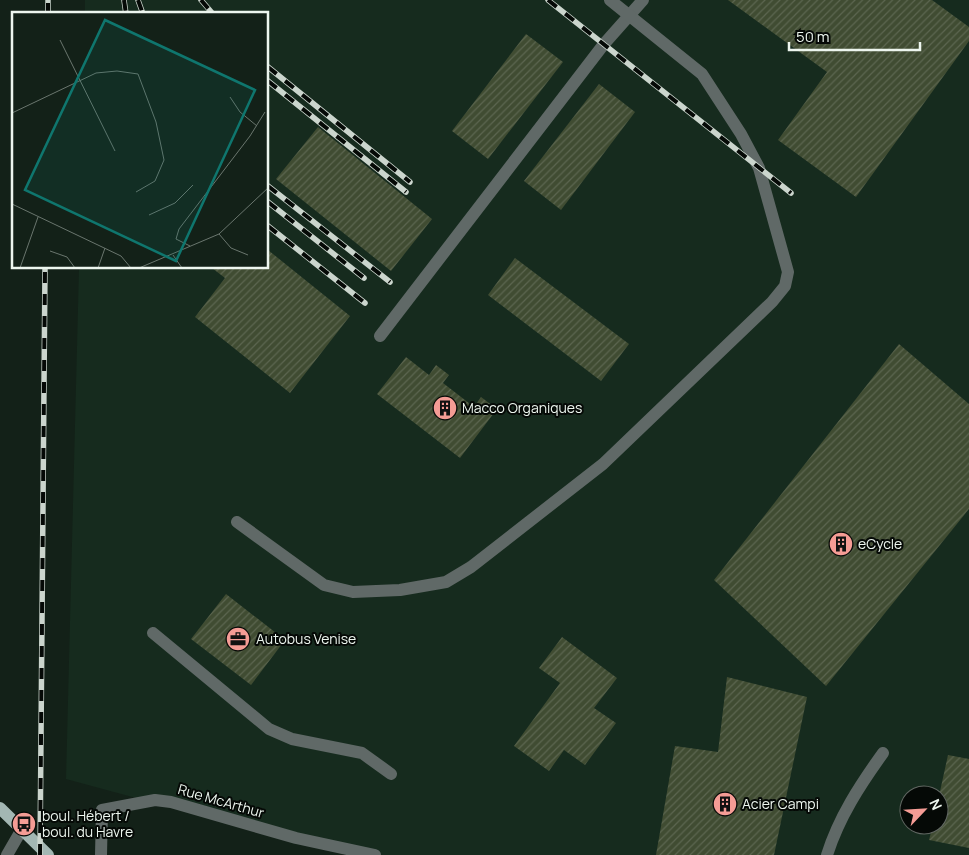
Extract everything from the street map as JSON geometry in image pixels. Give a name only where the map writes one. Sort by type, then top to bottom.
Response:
[{"type":"main road","points":[[0,808],[48,855]]},
{"type":"street","points":[[237,522],[324,585],[353,592],[400,590],[446,582],[470,567],[603,464],[784,286],[788,272],[784,251],[759,168],[723,103],[702,74],[610,0]]},
{"type":"street","points":[[380,336],[604,44],[643,0]]},
{"type":"street","points":[[153,632],[269,729],[292,739],[362,753],[391,774]]},
{"type":"street","points":[[827,855],[834,832],[858,789],[883,753]]},
{"type":"street","name":"Rue McArthur","points":[[101,855],[102,810],[155,800],[171,802],[296,838],[375,855]]},
{"type":"street","points":[[7,855],[22,829]]},
{"type":"shaded area","points":[[85,0],[969,0],[969,855],[347,855],[66,779],[79,269],[269,269],[269,12],[85,12]]},
{"type":"building","points":[[728,0],[932,0],[969,27],[969,41],[856,197],[778,140],[827,72]]},
{"type":"building","points":[[526,34],[563,62],[488,159],[452,131]]},
{"type":"building","points":[[599,84],[635,112],[561,210],[524,181]]},
{"type":"building","points":[[318,127],[432,219],[391,271],[276,179]]},
{"type":"building","points":[[269,251],[350,316],[290,393],[195,317],[225,278],[213,269],[269,269]]},
{"type":"building","points":[[515,258],[629,344],[601,381],[488,295]]},
{"type":"building","name":"eCycle","points":[[899,344],[969,404],[969,509],[826,686],[714,580]]},
{"type":"building","name":"Macco Organiques","points":[[406,357],[429,375],[436,365],[449,375],[443,383],[474,407],[481,397],[497,409],[460,458],[377,394]]},
{"type":"building","name":"Autobus Venise","points":[[226,594],[285,640],[251,685],[191,639]]},
{"type":"building","points":[[562,637],[617,678],[594,708],[616,723],[585,765],[564,750],[549,771],[514,746],[560,683],[539,668]]},
{"type":"building","name":"Acier Campi","points":[[727,677],[807,697],[774,855],[656,855],[675,746],[718,752]]},
{"type":"building","points":[[948,755],[969,759],[969,848],[929,840],[930,835],[949,835],[949,785],[941,785]]},
{"type":"railway","points":[[48,0],[48,12]]},
{"type":"railway","points":[[124,0],[126,12]]},
{"type":"railway","points":[[138,0],[142,12]]},
{"type":"railway","points":[[201,0],[211,12]]},
{"type":"railway","points":[[548,0],[791,193]]},
{"type":"railway","points":[[269,68],[410,182]]},
{"type":"railway","points":[[269,82],[406,192]]},
{"type":"railway","points":[[269,187],[390,282]]},
{"type":"railway","points":[[269,203],[364,278]]},
{"type":"railway","points":[[269,227],[365,303]]},
{"type":"railway","points":[[40,855],[45,269]]},
{"type":"place","name":"Macco Organiques","points":[[445,408]]},
{"type":"place","name":"eCycle","points":[[841,544]]},
{"type":"place","name":"Autobus Venise","points":[[238,639]]},
{"type":"place","name":"Acier Campi","points":[[725,804]]},
{"type":"place","name":"boul. Hébert / boul. du Havre","points":[[24,824]]}]
